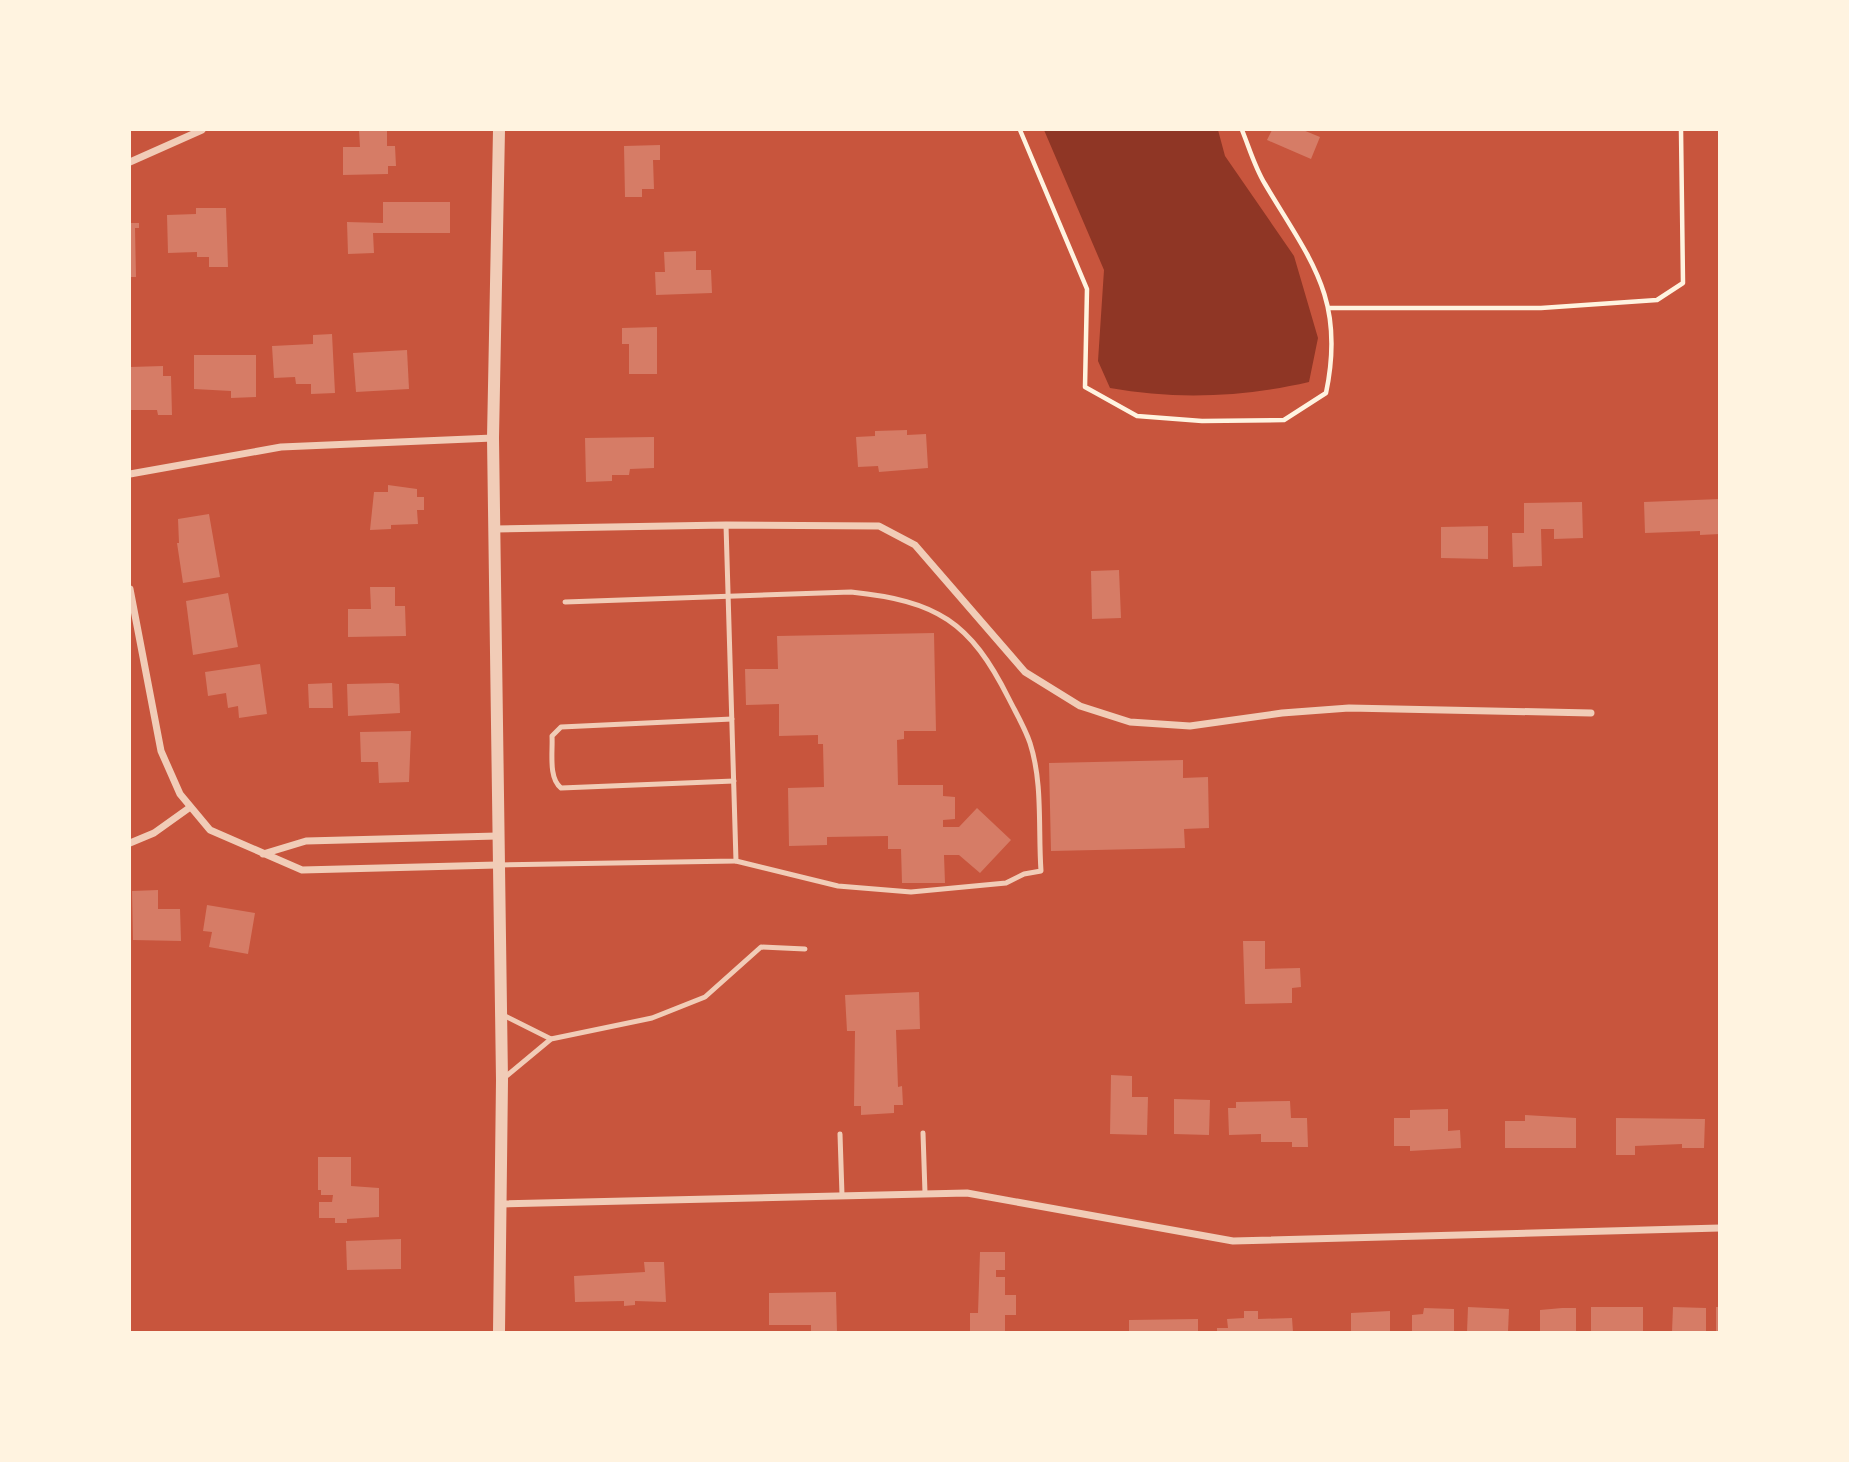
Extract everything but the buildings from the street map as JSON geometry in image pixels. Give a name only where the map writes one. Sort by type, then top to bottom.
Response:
[{"type":"street","points":[[130,162],[202,130]]},
{"type":"street","points":[[499,130],[493,438],[502,1080],[499,1332]]},
{"type":"street","points":[[130,474],[281,447],[493,438]]},
{"type":"street","points":[[495,529],[726,524],[879,526],[915,545],[1026,672],[1080,706],[1130,722],[1190,726],[1282,713],[1349,708],[1591,713]]},
{"type":"street","points":[[130,589],[161,751],[170,777],[189,808],[210,830],[302,870],[498,865]]},
{"type":"street","points":[[130,843],[154,833],[189,808]]},
{"type":"street","points":[[263,855],[306,842],[498,836]]},
{"type":"street","points":[[502,1204],[925,1193],[985,1194],[1234,1241],[1720,1228]]},
{"type":"lane","points":[[726,524],[736,861]]},
{"type":"lane","points":[[498,865],[736,861],[838,886],[911,892],[1006,883],[1024,874],[1041,871],[1039,802],[1030,742],[1000,681],[973,638],[926,606],[893,596],[851,592],[728,594],[565,602]]},
{"type":"lane","points":[[732,719],[571,725],[561,727],[552,736],[556,784],[562,788],[734,781]]},
{"type":"lane","points":[[502,1080],[551,1039],[652,1017],[705,997],[761,947],[805,949]]},
{"type":"lane","points":[[500,1014],[551,1039]]},
{"type":"lane","points":[[923,1133],[925,1193]]},
{"type":"lane","points":[[840,1134],[842,1195]]},
{"type":"path","points":[[1020,130],[1087,289],[1085,387],[1137,416],[1202,421],[1283,420],[1326,393],[1332,364],[1329,308],[1313,261],[1264,182],[1242,130]]},
{"type":"path","points":[[1329,308],[1541,308],[1657,300],[1683,283],[1681,130]]},
{"type":"shaded area","points":[[1044,130],[1218,130],[1225,156],[1294,256],[1318,338],[1309,382],[1260,391],[1210,395],[1160,394],[1110,388],[1098,361],[1104,270]]}]
